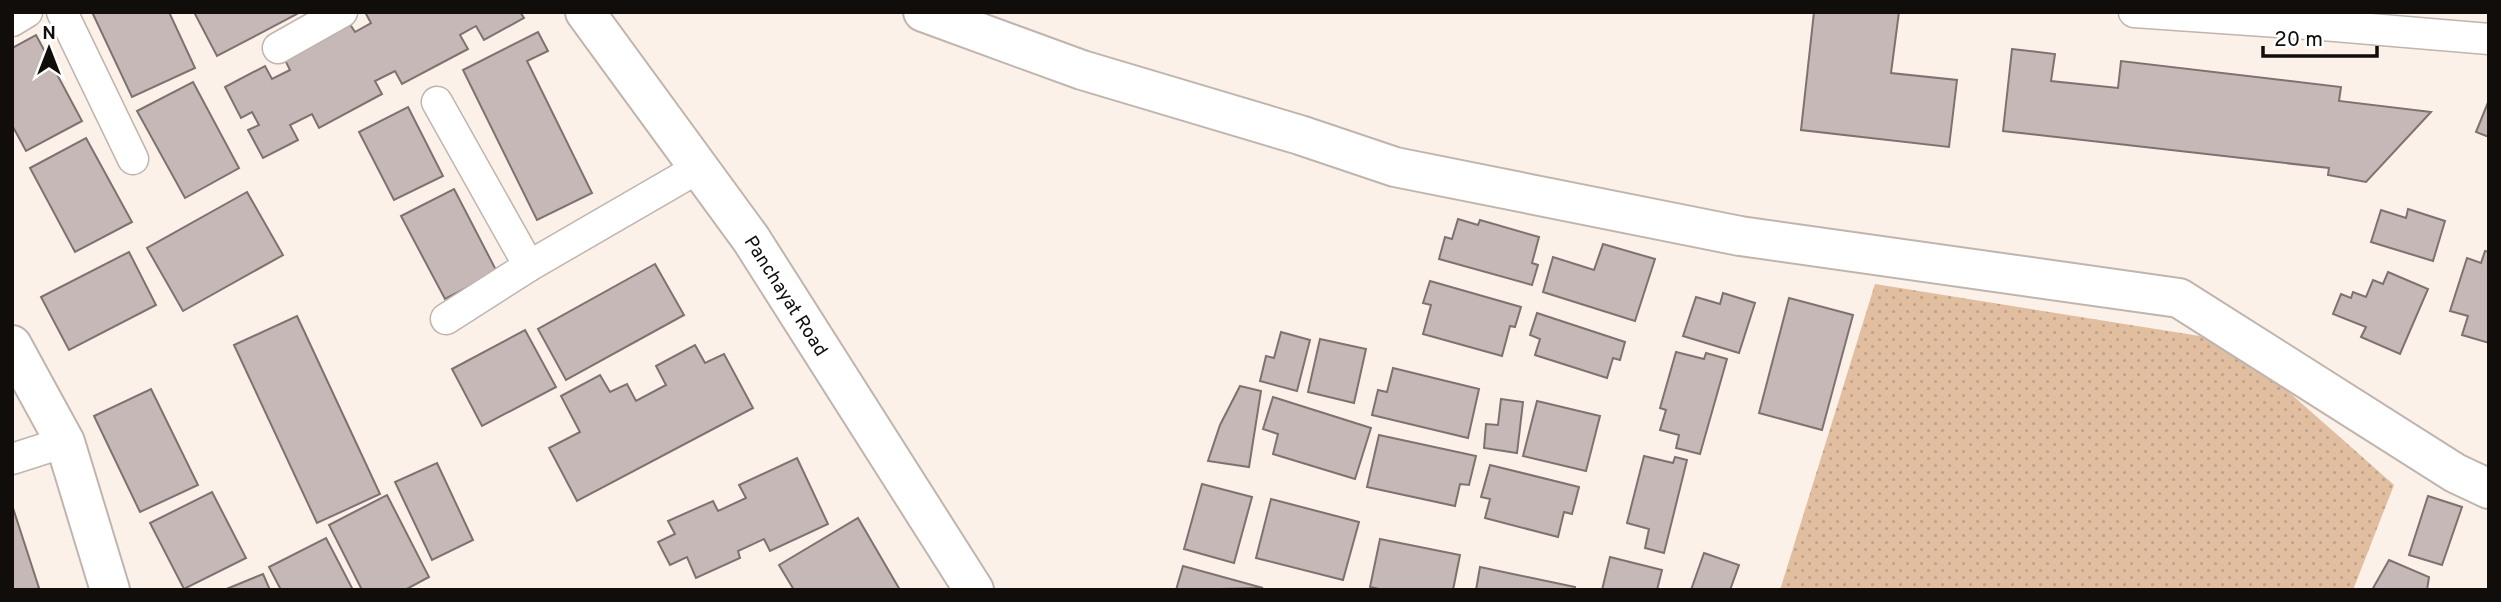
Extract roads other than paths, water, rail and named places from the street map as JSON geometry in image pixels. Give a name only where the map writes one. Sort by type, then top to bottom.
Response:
[{"type":"street","points":[[12,21],[27,12]]},
{"type":"street","points":[[62,12],[133,159]]},
{"type":"street","points":[[278,48],[342,12]]},
{"type":"street","name":"Panchayat Road","points":[[585,12],[751,239],[974,590]]},
{"type":"street","points":[[923,12],[1082,69],[1300,135],[1395,167],[1740,236],[2179,298],[2455,474],[2489,489]]},
{"type":"street","points":[[2134,12],[2323,18],[2489,39]]},
{"type":"street","points":[[437,102],[529,266]]},
{"type":"street","points":[[446,319],[529,266],[700,167]]},
{"type":"street","points":[[12,345],[65,442],[110,590]]},
{"type":"street","points":[[12,459],[65,442]]}]
